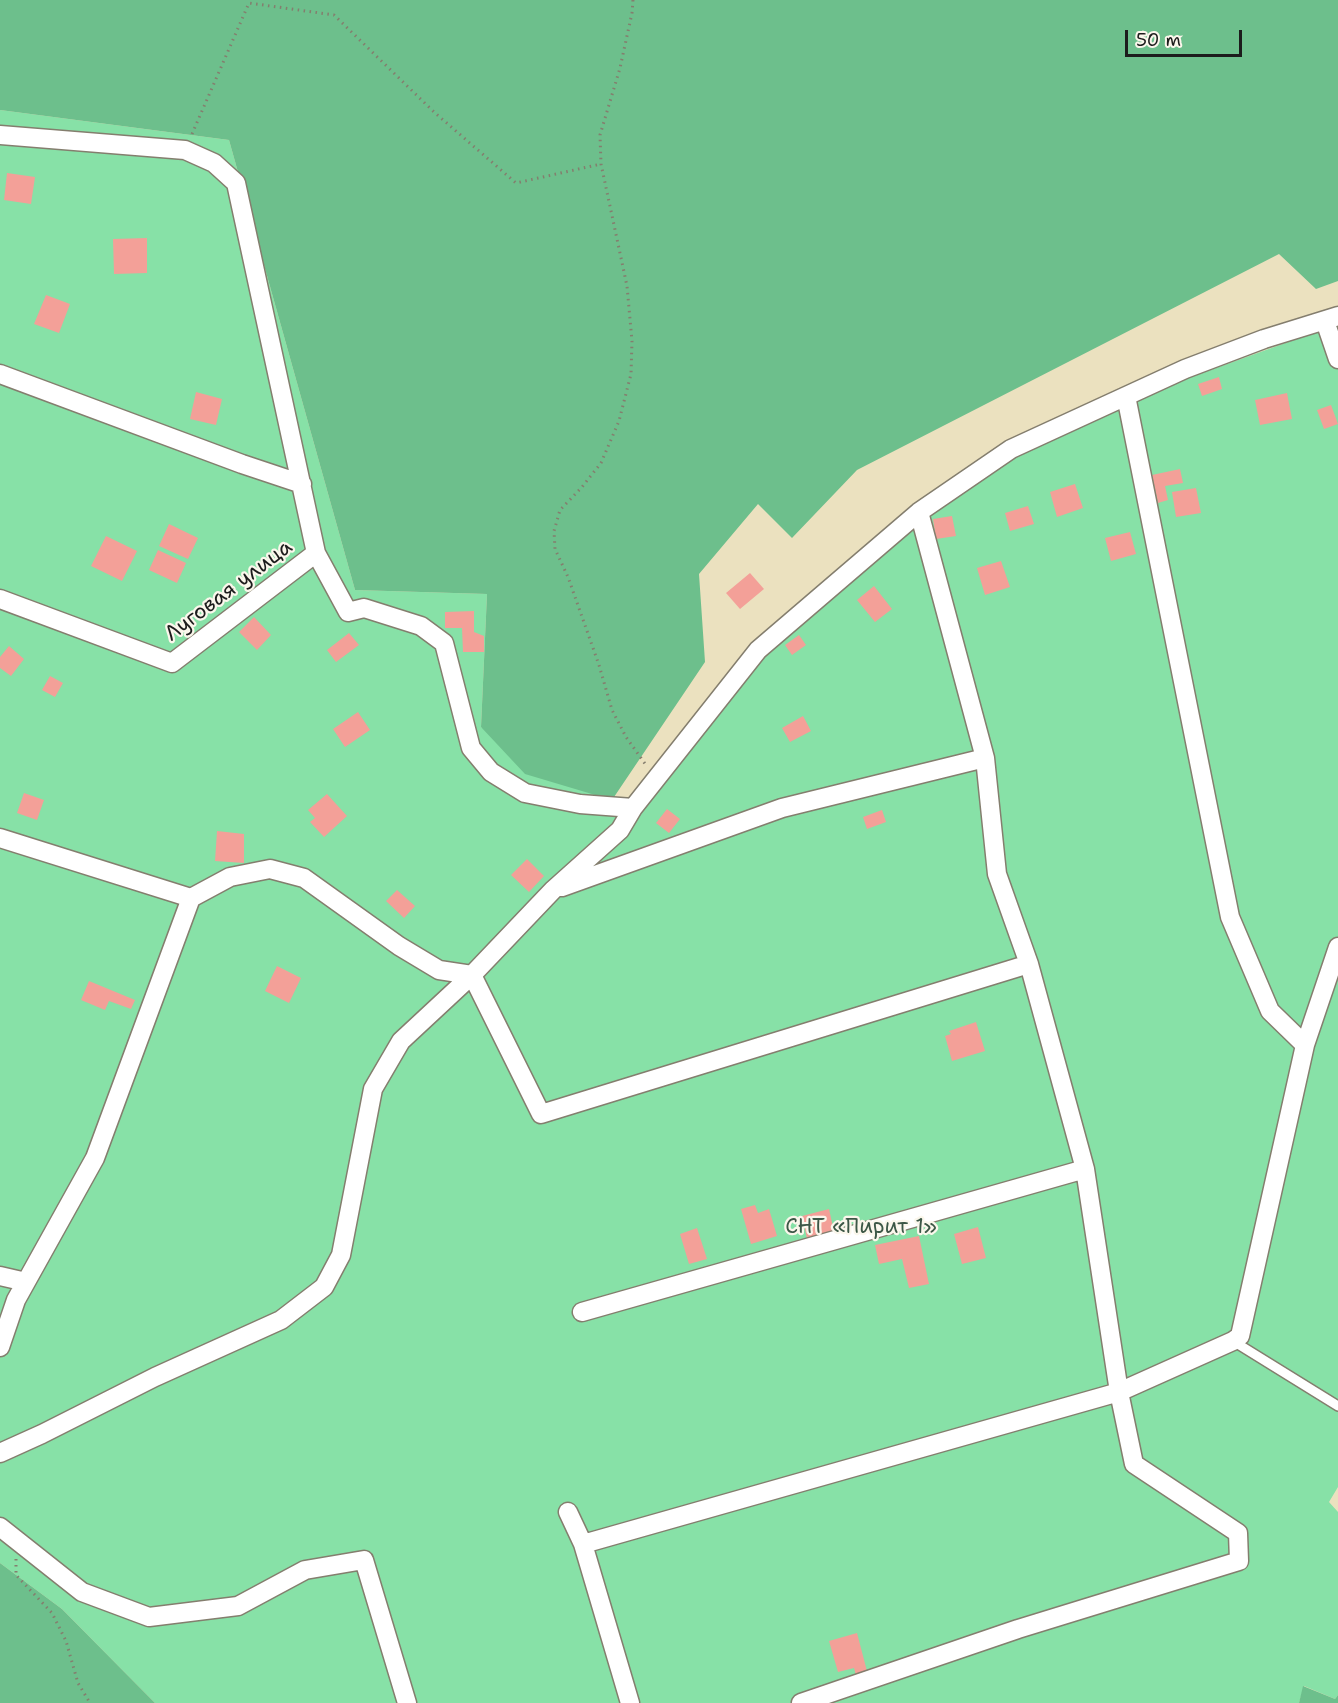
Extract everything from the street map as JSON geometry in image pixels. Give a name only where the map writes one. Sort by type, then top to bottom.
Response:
[{"type":"street","points":[[0,135],[186,150],[214,163],[236,183],[316,553],[348,612],[364,608],[421,626],[444,643],[471,748],[491,772],[525,793],[580,804],[633,808]]},
{"type":"street","points":[[0,1453],[155,1377],[281,1320],[324,1287],[341,1255],[373,1089],[401,1041],[472,975],[553,890],[620,830],[633,808],[758,650],[919,512],[1011,449],[1185,369],[1252,343],[1332,318],[1338,360]]},
{"type":"street","points":[[0,374],[302,484]]},
{"type":"street","points":[[1126,396],[1230,917],[1270,1011],[1305,1045]]},
{"type":"street","points":[[801,1703],[1018,1629],[1239,1561],[1238,1533],[1134,1464],[1119,1392],[1085,1168],[1029,964],[997,874],[985,758],[919,512]]},
{"type":"street","name":"Луговая улица","points":[[0,599],[172,663],[316,553]]},
{"type":"street","points":[[553,890],[782,808],[985,758]]},
{"type":"street","points":[[0,838],[191,898]]},
{"type":"street","points":[[0,1347],[16,1300],[95,1158],[191,898],[230,877],[270,869],[304,878],[399,946],[439,970],[472,975]]},
{"type":"street","points":[[583,1544],[1119,1392],[1240,1336],[1305,1045],[1338,947]]},
{"type":"street","points":[[472,975],[541,1114],[1029,964]]},
{"type":"street","points":[[582,1312],[1085,1168]]},
{"type":"street","points":[[0,1276],[26,1282]]},
{"type":"street","points":[[568,1512],[583,1544],[630,1703]]},
{"type":"street","points":[[0,1527],[82,1592],[149,1617],[238,1606],[305,1570],[364,1560],[407,1703]]},
{"type":"lane","points":[[1233,1341],[1338,1406]]},
{"type":"path","points":[[633,0],[620,68],[600,135],[601,164],[627,286],[632,341],[631,374],[619,421],[601,463],[560,510],[554,531],[555,549],[568,577],[612,710],[644,764],[659,775]]},
{"type":"path","points":[[186,150],[249,3],[334,15],[434,111],[516,183],[601,164]]},
{"type":"path","points":[[16,1540],[16,1575],[52,1613],[66,1641],[78,1683],[90,1703]]},
{"type":"green space","points":[[0,0],[1338,0],[1338,281],[1316,289],[1279,254],[857,470],[792,538],[758,504],[699,574],[705,662],[612,800],[525,774],[481,727],[487,594],[355,590],[229,140],[0,110]]},
{"type":"green space","name":"СНТ «Пирит 1»","points":[[0,110],[229,140],[355,590],[487,594],[481,727],[634,810],[741,679],[903,527],[1019,450],[1144,394],[1338,324],[1338,1487],[1329,1502],[1338,1512],[1338,1695],[1335,1699],[1304,1686],[1299,1703],[155,1703],[62,1609],[0,1563]]},
{"type":"green space","points":[[0,1563],[62,1609],[155,1703],[0,1703]]},
{"type":"green space","points":[[1303,1686],[1335,1699],[1338,1695],[1338,1703],[1299,1703]]},
{"type":"building","points":[[7,173],[35,177],[31,204],[4,200]]},
{"type":"building","points":[[147,238],[147,273],[114,274],[113,239]]},
{"type":"building","points":[[46,295],[70,304],[59,333],[34,324]]},
{"type":"building","points":[[1219,377],[1222,389],[1202,396],[1198,384]]},
{"type":"building","points":[[196,392],[222,399],[216,425],[190,419]]},
{"type":"building","points":[[1287,393],[1292,419],[1260,425],[1255,400]]},
{"type":"building","points":[[1331,405],[1338,424],[1324,429],[1317,410]]},
{"type":"building","points":[[1180,469],[1183,483],[1165,486],[1168,500],[1158,503],[1152,475]]},
{"type":"building","points":[[1075,484],[1083,508],[1057,517],[1050,492]]},
{"type":"building","points":[[1196,488],[1201,513],[1176,517],[1172,492]]},
{"type":"building","points":[[1028,506],[1034,524],[1010,531],[1005,513]]},
{"type":"building","points":[[952,516],[956,536],[936,539],[933,519]]},
{"type":"building","points":[[169,524],[198,538],[188,559],[159,546]]},
{"type":"building","points":[[1130,532],[1136,554],[1111,561],[1105,538]]},
{"type":"building","points":[[106,536],[137,551],[122,581],[91,566]]},
{"type":"building","points":[[158,550],[186,563],[177,583],[149,570]]},
{"type":"building","points":[[1001,561],[1010,587],[985,595],[977,568]]},
{"type":"building","points":[[750,573],[764,589],[740,609],[726,593]]},
{"type":"building","points":[[874,586],[892,609],[875,622],[857,600]]},
{"type":"building","points":[[474,611],[474,632],[484,636],[484,652],[463,652],[462,628],[445,628],[445,612]]},
{"type":"building","points":[[254,617],[271,635],[257,650],[239,632]]},
{"type":"building","points":[[349,633],[359,645],[336,662],[327,650]]},
{"type":"building","points":[[799,635],[806,645],[792,655],[785,645]]},
{"type":"building","points":[[9,646],[24,659],[11,676],[0,668],[0,657]]},
{"type":"building","points":[[50,676],[63,683],[55,697],[42,690]]},
{"type":"building","points":[[358,712],[370,730],[345,747],[333,729]]},
{"type":"building","points":[[803,716],[811,731],[790,742],[782,728]]},
{"type":"building","points":[[24,793],[44,800],[37,820],[17,813]]},
{"type":"building","points":[[327,794],[347,816],[324,837],[310,822],[315,818],[308,810]]},
{"type":"building","points":[[667,809],[680,819],[669,833],[656,823]]},
{"type":"building","points":[[882,810],[886,822],[867,829],[863,817]]},
{"type":"building","points":[[217,831],[244,834],[244,863],[215,861]]},
{"type":"building","points":[[527,859],[544,876],[529,892],[511,875]]},
{"type":"building","points":[[397,890],[415,906],[404,918],[386,901]]},
{"type":"building","points":[[277,966],[301,978],[289,1003],[265,991]]},
{"type":"building","points":[[89,981],[135,1000],[131,1009],[109,1001],[105,1010],[81,1000]]},
{"type":"building","points":[[976,1022],[985,1051],[952,1061],[945,1036],[951,1034],[949,1031]]},
{"type":"building","points":[[755,1205],[758,1213],[769,1209],[777,1236],[751,1244],[741,1209]]},
{"type":"building","points":[[829,1209],[835,1236],[808,1243],[802,1216]]},
{"type":"building","points":[[978,1227],[986,1258],[962,1264],[954,1234]]},
{"type":"building","points":[[697,1228],[707,1259],[689,1264],[680,1234]]},
{"type":"building","points":[[919,1236],[929,1284],[909,1288],[902,1259],[879,1264],[875,1245]]},
{"type":"building","points":[[857,1633],[868,1675],[857,1679],[854,1668],[838,1672],[829,1641]]}]
